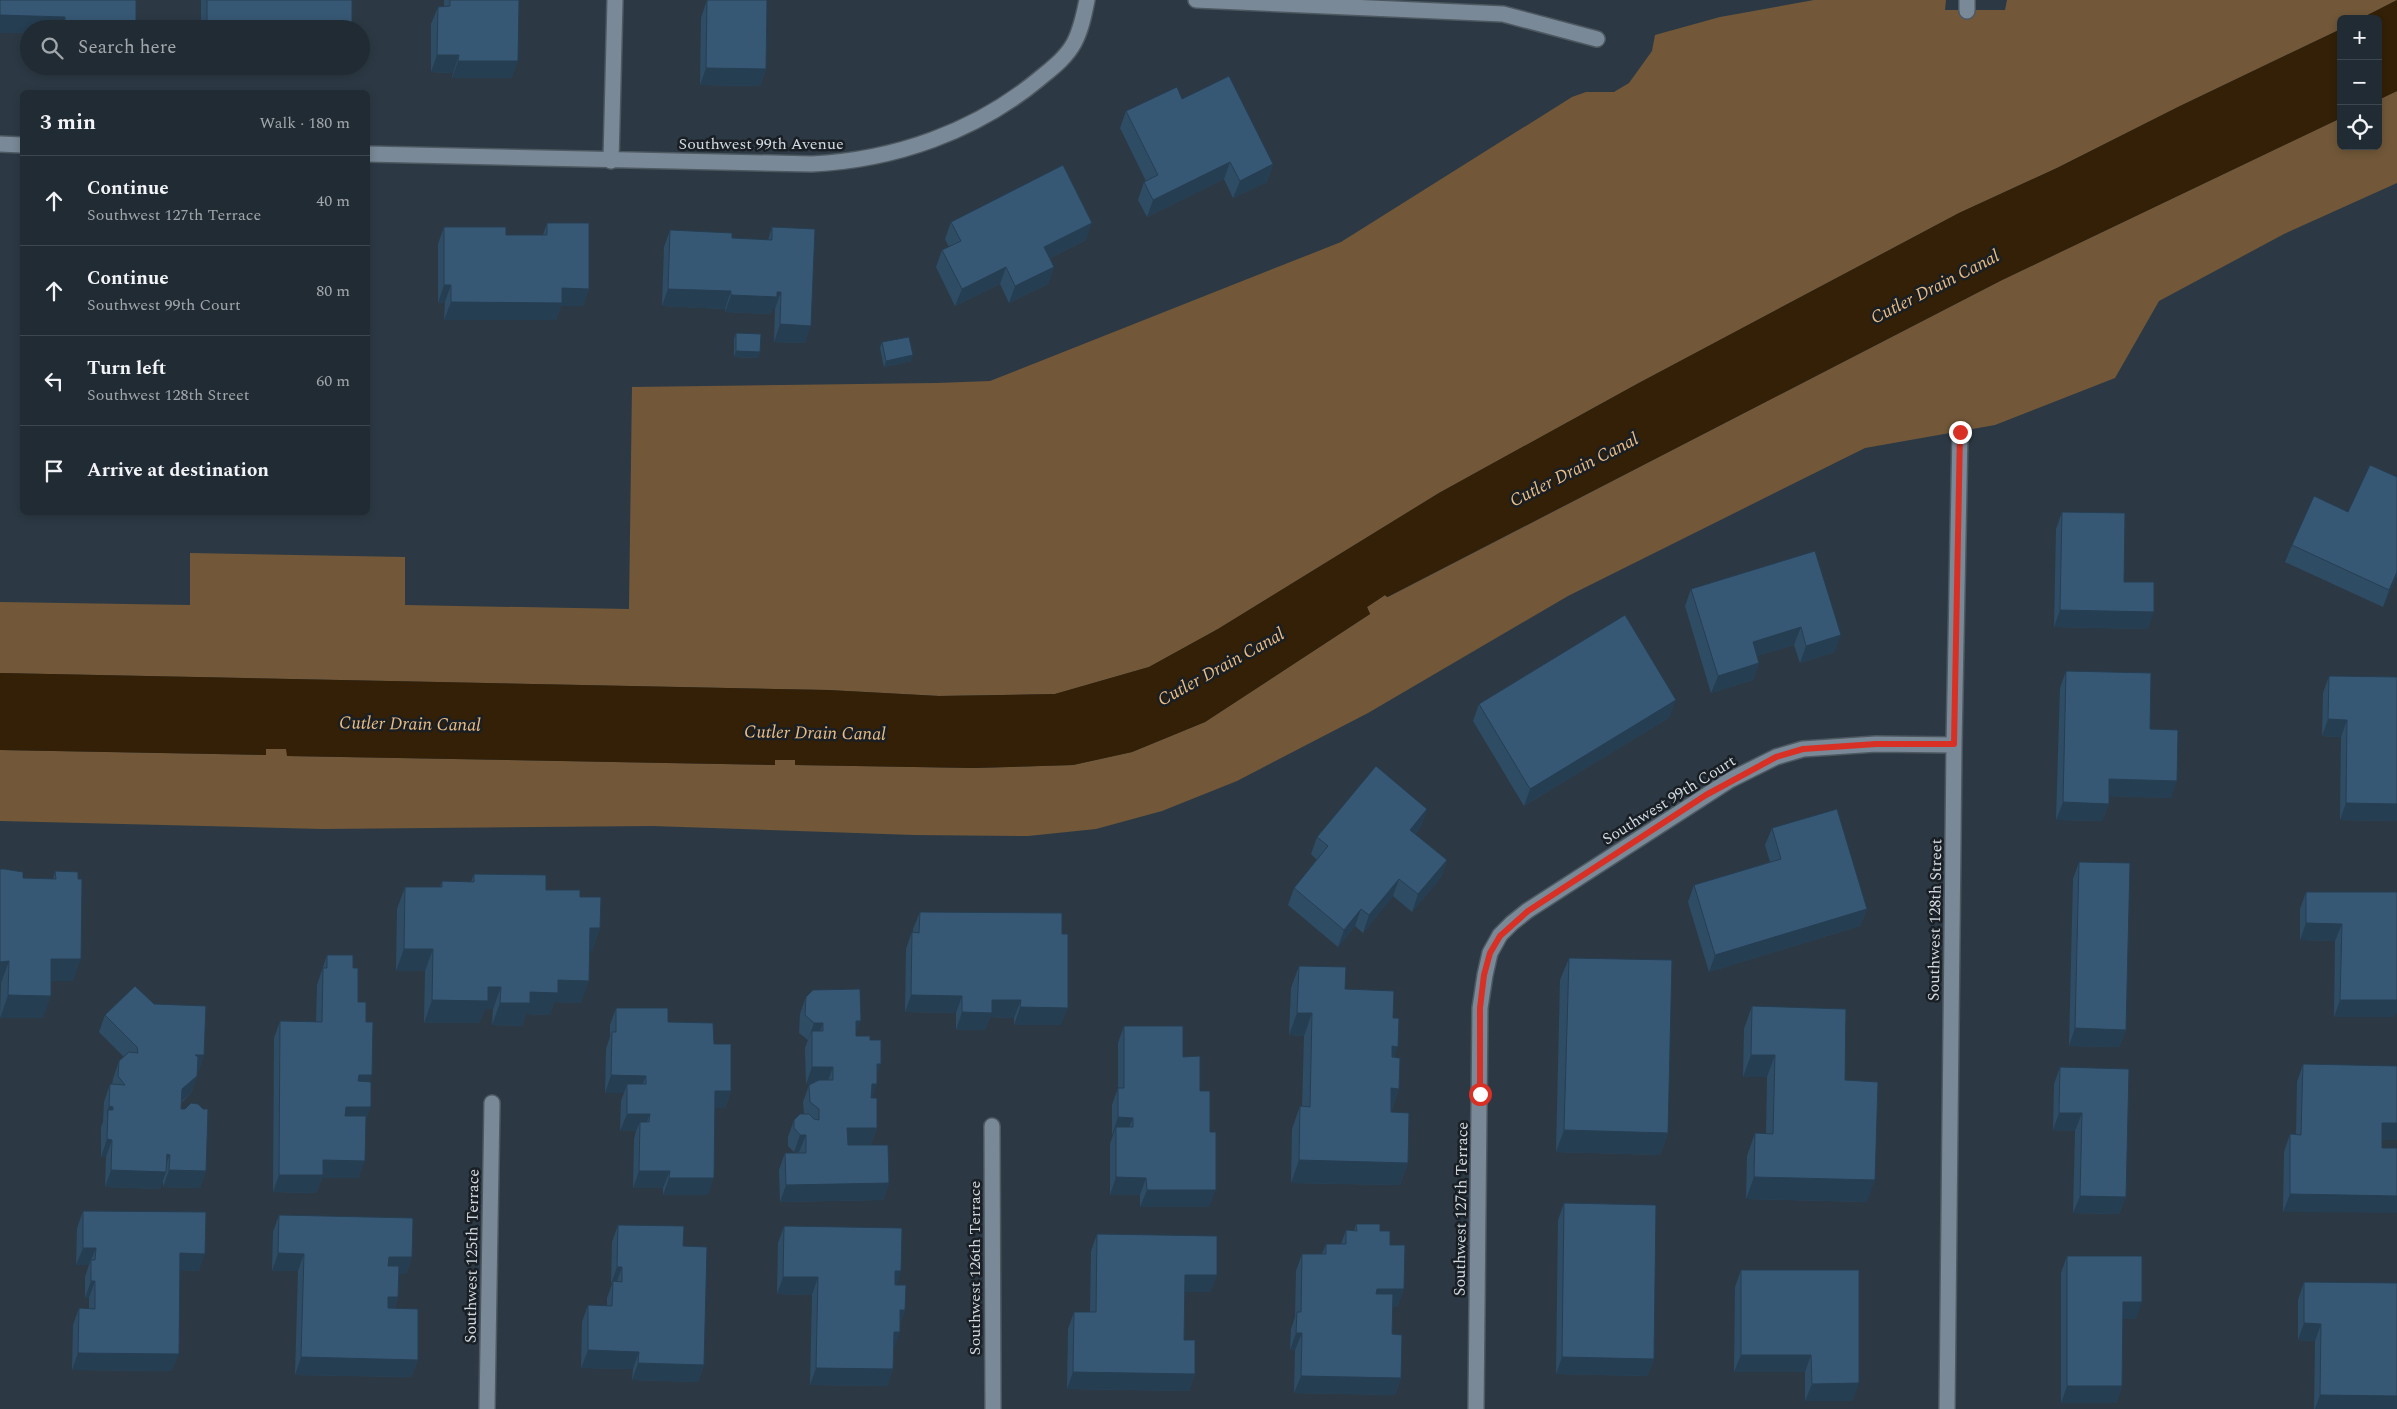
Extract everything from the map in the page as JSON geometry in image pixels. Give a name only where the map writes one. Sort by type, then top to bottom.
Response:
[{"type":"street","points":[[611,161],[614,0]]},
{"type":"street","name":"Southwest 99th Avenue","points":[[370,154],[611,161],[812,164],[847,162],[911,148],[942,136],[988,114],[1030,86],[1053,67],[1073,45],[1083,20],[1087,0]]},
{"type":"street","points":[[1196,0],[1503,14],[1597,39]]},
{"type":"street","points":[[0,144],[20,145]]},
{"type":"street","name":"Southwest 128th Street","points":[[1947,1409],[1954,744],[1960,432]]},
{"type":"street","name":"Southwest 99th Court","points":[[1558,891],[1706,795],[1776,757],[1803,749],[1876,744],[1954,744]]},
{"type":"street","name":"Southwest 127th Terrace","points":[[1476,1409],[1480,1008],[1484,975],[1490,953],[1500,936],[1528,911],[1558,891]]},
{"type":"street","name":"Southwest 125th Terrace","points":[[487,1409],[492,1103]]},
{"type":"street","name":"Southwest 126th Terrace","points":[[992,1126],[993,1409]]},
{"type":"shaded area","points":[[1814,0],[1946,0],[1945,10],[2005,10],[2007,0],[2397,0],[2368,15],[2337,15],[2337,31],[2178,107],[2057,168],[1959,213],[1637,384],[1439,493],[1218,629],[1149,667],[1055,694],[939,696],[828,690],[0,673],[0,602],[190,605],[190,553],[405,557],[405,605],[629,609],[632,387],[990,381],[1341,242],[1572,97],[1586,92],[1614,92],[1629,83],[1652,51],[1655,35],[1720,17]]},
{"type":"shaded area","points":[[2397,91],[2397,183],[2284,234],[2159,301],[2115,378],[1995,425],[1865,448],[1568,596],[1368,713],[1237,781],[1162,811],[1096,829],[1028,836],[914,835],[652,826],[322,829],[0,821],[0,750],[266,755],[266,749],[287,749],[287,756],[774,765],[775,760],[795,760],[796,765],[974,768],[1073,765],[1132,752],[1205,722],[1370,614],[1367,607],[1385,595],[1388,597],[2002,280],[2337,120],[2337,150],[2382,150],[2382,98]]},
{"type":"water","points":[[2397,0],[2397,91],[2382,98],[2382,15],[2368,15]]},
{"type":"water","name":"Cutler Drain Canal","points":[[2337,31],[2337,120],[2002,280],[1387,597],[1385,595],[1367,607],[1370,614],[1205,722],[1132,752],[1073,765],[974,768],[795,765],[795,760],[775,760],[775,765],[287,756],[286,749],[266,749],[266,755],[0,750],[0,673],[828,690],[939,696],[1055,694],[1149,667],[1218,629],[1439,493],[1637,384],[1959,213],[2057,168],[2178,107]]},
{"type":"building","points":[[0,0],[136,0],[136,20],[65,20],[65,17],[0,15]]},
{"type":"building","points":[[207,0],[352,0],[352,20],[207,20]]},
{"type":"building","points":[[450,0],[519,0],[518,61],[458,61],[459,55],[437,55],[438,7],[450,6]]},
{"type":"building","points":[[707,0],[767,0],[766,69],[706,68]]},
{"type":"building","points":[[1229,76],[1273,164],[1240,181],[1230,162],[1153,200],[1144,182],[1158,175],[1126,111],[1177,87],[1182,99]]},
{"type":"building","points":[[1063,165],[1092,223],[1044,247],[1054,267],[1015,286],[1006,267],[962,289],[942,250],[961,241],[951,222]]},
{"type":"building","points":[[547,223],[589,223],[589,289],[562,288],[562,303],[451,302],[451,285],[444,285],[444,227],[506,227],[506,235],[547,235]]},
{"type":"building","points":[[772,227],[815,229],[811,326],[780,324],[781,292],[777,292],[777,297],[731,295],[731,291],[668,289],[670,230],[732,233],[732,238],[772,240]]},
{"type":"building","points":[[736,333],[761,334],[760,352],[736,351]]},
{"type":"building","points":[[909,337],[913,355],[886,361],[882,342]]},
{"type":"building","points":[[2370,465],[2397,477],[2397,572],[2389,590],[2292,545],[2314,496],[2348,512]]},
{"type":"building","points":[[2062,512],[2125,513],[2124,582],[2154,582],[2154,612],[2060,610]]},
{"type":"building","points":[[1815,551],[1841,635],[1806,646],[1801,627],[1753,642],[1759,663],[1718,676],[1691,589]]},
{"type":"building","points":[[1625,615],[1676,700],[1530,789],[1479,704]]},
{"type":"building","points":[[2066,671],[2151,673],[2150,729],[2178,730],[2177,781],[2109,779],[2109,804],[2063,802]]},
{"type":"building","points":[[2329,676],[2397,677],[2397,804],[2346,803],[2347,720],[2328,719]]},
{"type":"building","points":[[1376,766],[1427,809],[1410,830],[1447,860],[1418,894],[1399,879],[1369,915],[1361,909],[1344,930],[1294,888],[1328,846],[1317,837]]},
{"type":"building","points":[[1837,809],[1867,909],[1715,955],[1694,885],[1781,859],[1772,828]]},
{"type":"building","points":[[2079,862],[2130,863],[2126,1030],[2075,1028]]},
{"type":"building","points":[[0,869],[23,872],[23,878],[56,879],[55,871],[78,872],[78,879],[82,879],[81,959],[51,959],[51,996],[8,995],[9,961],[0,962]]},
{"type":"building","points":[[474,874],[546,875],[546,890],[580,890],[580,897],[601,897],[600,928],[590,928],[589,981],[558,980],[558,993],[530,992],[530,1003],[500,1003],[501,987],[488,987],[488,1001],[432,1000],[433,949],[404,949],[405,887],[442,887],[442,881],[474,882]]},
{"type":"building","points":[[2306,892],[2397,892],[2397,1000],[2340,1000],[2342,924],[2306,923]]},
{"type":"building","points":[[920,912],[1062,913],[1062,934],[1068,934],[1068,1008],[1020,1007],[1021,1000],[992,1000],[992,1013],[962,1012],[962,996],[911,995],[912,932],[919,933]]},
{"type":"building","points":[[327,955],[353,955],[353,968],[358,968],[358,1002],[366,1002],[366,1022],[373,1022],[372,1075],[359,1075],[358,1081],[371,1082],[371,1107],[346,1107],[345,1116],[366,1116],[365,1161],[323,1160],[323,1175],[279,1175],[280,1021],[322,1022],[323,968],[327,968]]},
{"type":"building","points":[[1569,958],[1672,960],[1668,1133],[1564,1130]]},
{"type":"building","points":[[1299,966],[1346,967],[1345,989],[1394,991],[1393,1018],[1399,1018],[1398,1047],[1392,1046],[1392,1057],[1400,1058],[1399,1089],[1391,1088],[1391,1112],[1409,1113],[1408,1163],[1299,1160],[1300,1106],[1310,1107],[1312,1013],[1297,1013]]},
{"type":"building","points":[[135,986],[154,1004],[206,1006],[204,1055],[195,1055],[198,1057],[197,1076],[182,1089],[181,1109],[185,1109],[191,1103],[198,1104],[203,1109],[208,1109],[206,1171],[169,1170],[170,1155],[167,1154],[166,1172],[111,1170],[112,1140],[107,1139],[108,1110],[113,1110],[113,1107],[109,1106],[110,1084],[125,1085],[118,1076],[119,1061],[129,1052],[138,1053],[137,1047],[105,1015]]},
{"type":"building","points":[[860,989],[861,1021],[856,1021],[856,1036],[870,1036],[870,1040],[881,1040],[881,1064],[877,1064],[877,1084],[872,1084],[871,1098],[877,1098],[877,1128],[847,1128],[848,1145],[888,1145],[889,1183],[786,1185],[785,1153],[806,1153],[806,1135],[800,1135],[794,1128],[794,1120],[800,1114],[809,1114],[814,1119],[819,1120],[819,1109],[810,1102],[809,1085],[819,1080],[833,1080],[833,1067],[812,1067],[812,1031],[823,1031],[823,1023],[814,1023],[805,1015],[806,997],[813,990]]},
{"type":"building","points":[[1752,1006],[1846,1009],[1845,1080],[1878,1082],[1875,1180],[1754,1177],[1755,1133],[1773,1134],[1775,1055],[1751,1055]]},
{"type":"building","points":[[616,1008],[668,1008],[668,1022],[713,1023],[714,1044],[731,1044],[731,1091],[715,1091],[714,1178],[669,1178],[670,1171],[639,1171],[640,1122],[649,1122],[650,1114],[627,1114],[627,1084],[646,1084],[646,1076],[611,1075],[612,1032],[616,1032]]},
{"type":"building","points":[[1124,1026],[1183,1026],[1183,1057],[1200,1056],[1200,1091],[1210,1091],[1210,1132],[1216,1132],[1216,1190],[1147,1190],[1146,1178],[1116,1177],[1116,1127],[1133,1127],[1133,1118],[1118,1117],[1118,1088],[1124,1088]]},
{"type":"building","points":[[2303,1064],[2397,1066],[2397,1123],[2382,1123],[2382,1148],[2397,1148],[2397,1196],[2290,1194],[2290,1134],[2301,1135]]},
{"type":"building","points":[[2060,1067],[2129,1069],[2126,1197],[2080,1196],[2082,1113],[2059,1113]]},
{"type":"building","points":[[1564,1203],[1656,1205],[1654,1359],[1562,1357]]},
{"type":"building","points":[[83,1211],[206,1212],[205,1254],[180,1253],[179,1354],[78,1353],[79,1308],[95,1309],[95,1281],[91,1281],[91,1260],[95,1260],[96,1248],[83,1248]]},
{"type":"building","points":[[279,1215],[413,1218],[412,1257],[389,1257],[388,1266],[399,1266],[398,1297],[388,1297],[388,1308],[418,1309],[418,1360],[301,1357],[304,1254],[278,1253]]},
{"type":"building","points":[[1356,1224],[1380,1224],[1380,1231],[1390,1231],[1390,1245],[1405,1245],[1404,1289],[1377,1289],[1376,1294],[1393,1294],[1392,1334],[1402,1335],[1401,1378],[1301,1376],[1302,1333],[1296,1333],[1297,1312],[1301,1312],[1302,1254],[1326,1254],[1326,1244],[1346,1244],[1346,1230],[1357,1231]]},
{"type":"building","points":[[618,1225],[684,1226],[683,1246],[707,1247],[704,1365],[638,1363],[639,1352],[588,1350],[588,1305],[612,1306],[613,1281],[622,1282],[622,1267],[617,1267]]},
{"type":"building","points":[[784,1226],[902,1228],[901,1271],[895,1271],[895,1285],[906,1285],[905,1310],[900,1310],[900,1332],[894,1332],[893,1369],[816,1368],[818,1277],[783,1277]]},
{"type":"building","points":[[1097,1234],[1217,1236],[1217,1275],[1185,1275],[1184,1340],[1195,1340],[1195,1374],[1073,1372],[1074,1312],[1096,1312]]},
{"type":"building","points":[[2067,1256],[2142,1256],[2142,1302],[2123,1302],[2122,1386],[2067,1386]]},
{"type":"building","points":[[1741,1270],[1859,1270],[1859,1383],[1812,1384],[1811,1355],[1741,1355]]},
{"type":"building","points":[[2304,1282],[2397,1283],[2397,1396],[2320,1395],[2321,1324],[2304,1323]]},
{"type":"route","points":[[1480,1094],[1480,1008],[1484,975],[1490,953],[1500,936],[1512,923],[1528,911],[1730,780],[1776,757],[1803,749],[1876,744],[1954,744],[1960,432]]}]
